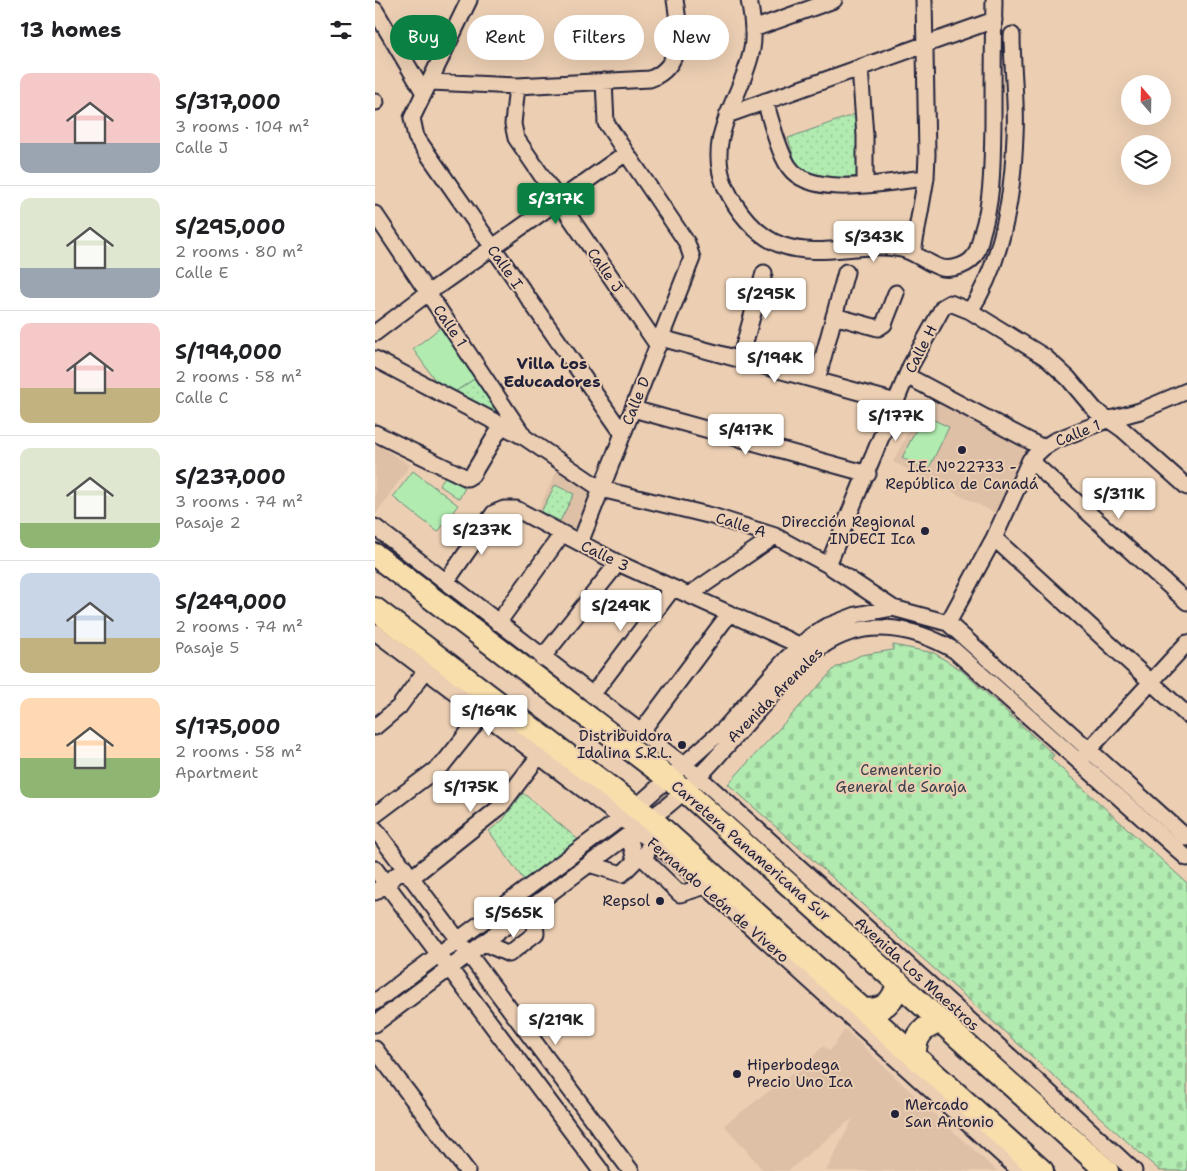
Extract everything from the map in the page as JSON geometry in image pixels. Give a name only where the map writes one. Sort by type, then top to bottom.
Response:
[{"type":"highway","name":"Carretera Panamericana Sur","points":[[375,555],[684,778],[897,982],[1107,1171]]},
{"type":"highway","points":[[375,609],[863,1009],[1042,1171]]},
{"type":"highway","points":[[863,1009],[877,1009],[889,1002],[897,990],[897,982]]},
{"type":"highway","points":[[915,1055],[915,1047],[921,1032],[927,1026],[943,1022]]},
{"type":"street","name":"Calle I","points":[[469,0],[413,118],[416,137],[491,248],[623,434]]},
{"type":"street","points":[[375,10],[427,87],[517,86],[650,79],[660,75],[672,60],[680,36],[675,0]]},
{"type":"street","points":[[749,0],[753,29],[752,47],[747,67],[721,131],[719,146],[725,185],[737,207],[749,223],[769,239],[792,248],[813,252],[880,248],[901,249],[913,252],[942,268],[958,268],[968,263],[976,254],[992,190],[994,0]]},
{"type":"street","points":[[753,29],[834,0]]},
{"type":"street","points":[[913,252],[926,178],[924,0]]},
{"type":"street","points":[[727,115],[994,20]]},
{"type":"street","points":[[1012,35],[1015,133],[1010,185],[997,256],[987,282],[969,312],[1045,357],[1068,378],[1095,410],[1122,429],[1187,487]]},
{"type":"street","points":[[859,68],[865,136],[865,184]]},
{"type":"street","points":[[375,333],[427,293],[626,153],[606,124],[604,81]]},
{"type":"street","name":"Calle J","points":[[517,86],[513,124],[516,138],[557,201],[659,342]]},
{"type":"street","points":[[765,101],[789,167],[799,177],[812,184],[831,186],[926,178]]},
{"type":"street","name":"Calle D","points":[[580,543],[693,258],[687,243],[626,153]]},
{"type":"street","name":"Calle 1","points":[[375,214],[525,437]]},
{"type":"street","points":[[817,380],[846,272]]},
{"type":"street","points":[[740,360],[764,273]]},
{"type":"street","points":[[834,316],[878,328],[884,324],[896,293]]},
{"type":"street","name":"Calle H","points":[[829,565],[907,376],[943,307],[950,303],[969,312]]},
{"type":"street","points":[[659,342],[740,360],[896,402]]},
{"type":"street","points":[[375,359],[525,437],[601,489]]},
{"type":"street","points":[[907,376],[1043,448]]},
{"type":"street","name":"Calle 1","points":[[948,623],[994,538],[1031,460],[1043,448],[1054,441],[1107,420],[1140,411],[1187,391]]},
{"type":"street","points":[[633,409],[867,474]]},
{"type":"street","points":[[375,433],[467,478],[472,475],[502,425]]},
{"type":"street","points":[[1031,460],[1187,602]]},
{"type":"street","name":"Calle A","points":[[601,489],[712,516],[775,536],[829,565],[893,608]]},
{"type":"street","name":"Calle 3","points":[[446,582],[494,513],[504,509],[516,509],[618,563],[799,645]]},
{"type":"street","name":"Carretera Panamericana Sur","points":[[375,527],[542,658],[641,732],[684,778]]},
{"type":"street","points":[[498,623],[562,534]]},
{"type":"street","points":[[689,595],[775,536]]},
{"type":"street","points":[[994,538],[1187,715]]},
{"type":"street","points":[[542,658],[618,563]]},
{"type":"street","points":[[592,695],[673,588]]},
{"type":"street","name":"Avenida Arenales","points":[[684,778],[725,728],[799,645],[833,624],[862,613],[893,608],[948,623],[1187,858]]},
{"type":"street","points":[[641,732],[729,614]]},
{"type":"street","name":"Avenida Arenales","points":[[375,1024],[589,864],[637,825],[684,778],[734,735],[811,655],[840,637],[860,630],[875,628],[903,629],[919,633],[954,650],[1187,838]]},
{"type":"street","name":"Fernando León de Vivero","points":[[375,632],[539,756],[637,825],[1020,1171]]},
{"type":"street","points":[[1083,755],[1187,643]]},
{"type":"street","points":[[375,727],[399,706],[426,670]]},
{"type":"street","points":[[375,815],[443,764],[483,714]]},
{"type":"street","points":[[381,888],[407,874],[500,807],[539,756]]},
{"type":"street","name":"Avenida Los Maestros","points":[[684,778],[1134,1171]]},
{"type":"street","points":[[637,825],[639,861]]},
{"type":"street","points":[[637,825],[639,861],[680,894],[706,886]]},
{"type":"street","name":"Avenida Arenales","points":[[375,1002],[457,940],[637,825]]},
{"type":"street","points":[[375,828],[407,874],[631,1171]]},
{"type":"street","points":[[589,864],[622,874],[639,861]]},
{"type":"street","points":[[375,869],[381,888],[439,954],[601,1171]]},
{"type":"street","points":[[484,943],[509,954],[536,933],[533,906]]},
{"type":"street","points":[[375,1049],[467,1171]]},
{"type":"shaded area","name":"I.E. Nº22733 - República de Canadá","points":[[935,397],[971,416],[973,420],[981,425],[986,424],[1022,443],[1026,456],[997,514],[893,462],[923,401]]},
{"type":"shaded area","points":[[375,443],[410,465],[376,514],[375,514]]},
{"type":"shaded area","points":[[558,468],[596,491],[578,533],[537,513]]},
{"type":"shaded area","points":[[845,1029],[997,1171],[826,1171],[853,1118],[788,1171],[764,1171],[724,1125],[793,1073],[796,1075],[823,1046],[830,1051]]},
{"type":"green space","points":[[861,112],[860,179],[820,179],[812,177],[799,168],[788,138]]},
{"type":"green space","points":[[445,324],[480,375],[452,394],[440,387],[413,349]]},
{"type":"green space","points":[[480,375],[501,415],[495,416],[452,394]]},
{"type":"green space","points":[[923,415],[949,427],[928,470],[902,458]]},
{"type":"green space","points":[[413,471],[458,505],[438,532],[393,497]]},
{"type":"green space","points":[[447,474],[467,484],[459,499],[439,485]]},
{"type":"green space","points":[[555,485],[574,494],[560,521],[541,512]]},
{"type":"green space","name":"Cementerio General de Saraja","points":[[893,645],[934,653],[961,670],[1054,755],[1051,759],[1187,883],[1187,1171],[1160,1171],[728,784],[835,668],[861,655],[893,650]]},
{"type":"green space","points":[[523,793],[581,842],[525,882],[489,831],[503,820]]},
{"type":"place","name":"I.E. Nº22733 - República de Canadá","points":[[962,450]]},
{"type":"place","name":"Dirección Regional INDECI Ica","points":[[925,531]]},
{"type":"place","name":"Distribuidora Idalina S.R.L.","points":[[682,745]]},
{"type":"place","name":"Repsol","points":[[660,901]]},
{"type":"place","name":"Hiperbodega Precio Uno Ica","points":[[737,1074]]},
{"type":"place","name":"Mercado San Antonio","points":[[895,1114]]},
{"type":"district","name":"Villa Los Educadores","points":[[552,372]]}]
